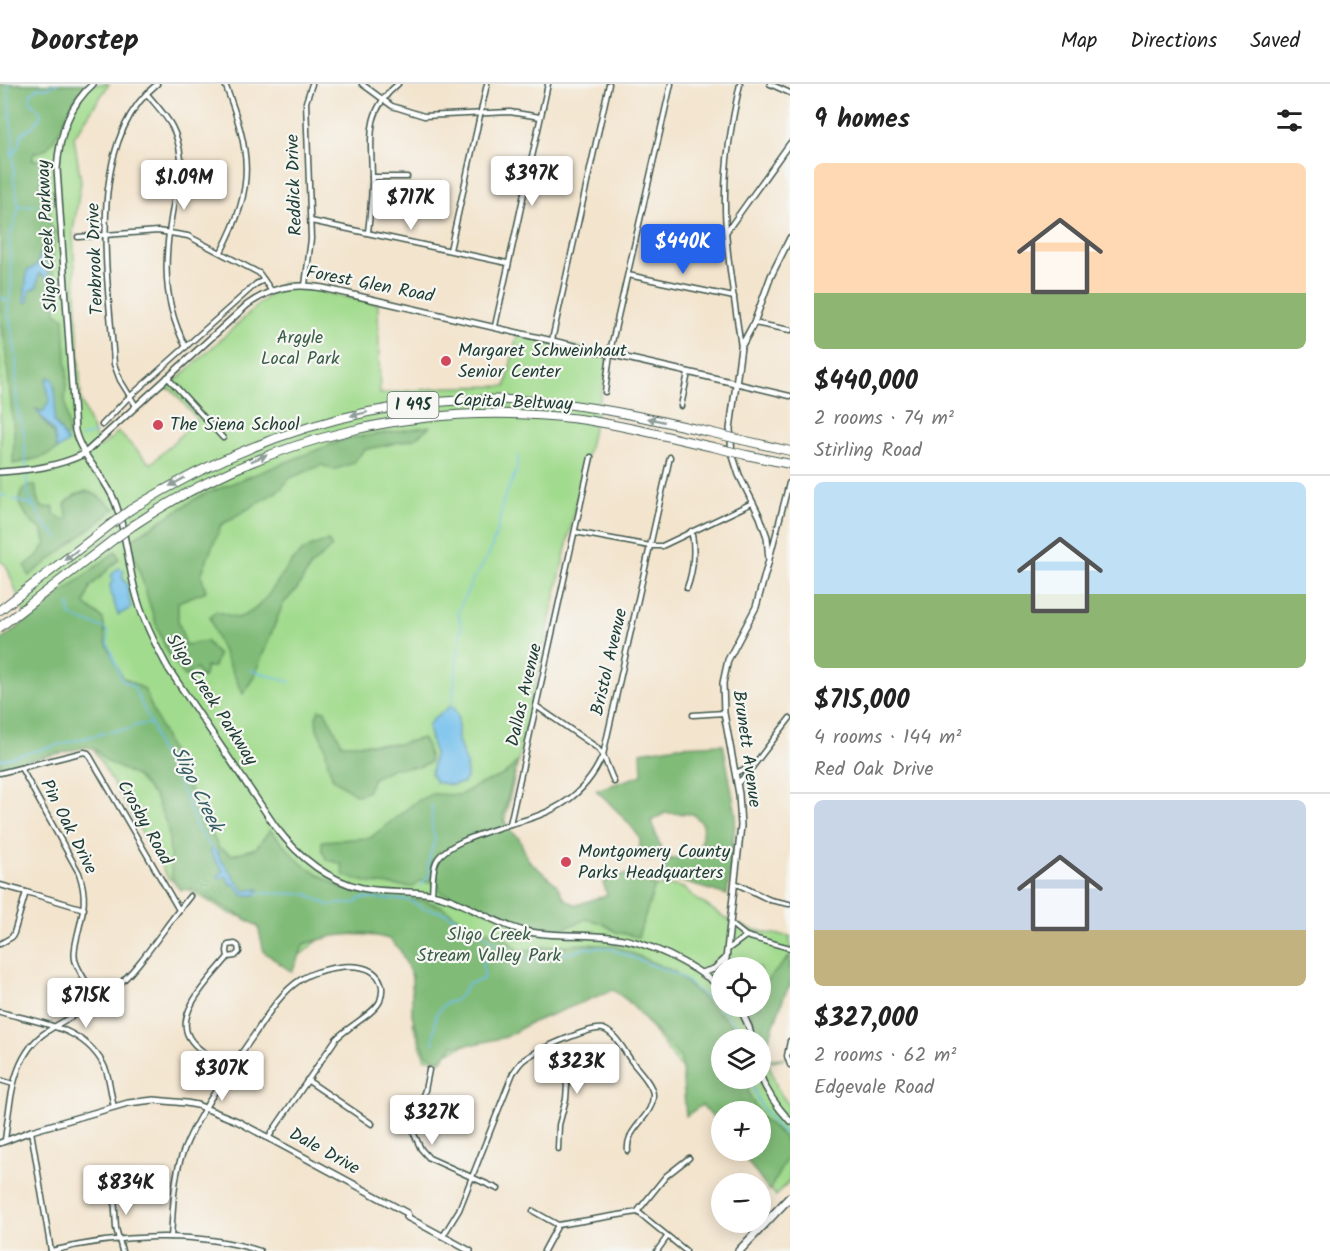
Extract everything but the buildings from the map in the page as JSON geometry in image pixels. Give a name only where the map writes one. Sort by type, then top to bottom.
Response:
[{"type":"highway","name":"Capital Beltway","points":[[0,610],[130,510],[206,467],[265,441],[323,423],[402,406],[491,400],[556,403],[618,412],[790,449]]},
{"type":"highway","name":"Capital Beltway","points":[[0,627],[134,525],[157,509],[211,480],[269,454],[326,436],[404,420],[490,413],[554,417],[615,425],[790,465]]},
{"type":"highway","points":[[739,1251],[790,1197]]},
{"type":"street","name":"Sligo Creek Parkway","points":[[93,84],[77,102],[68,117],[58,148],[57,169],[73,416],[79,446],[103,478],[116,504],[138,601],[154,642],[174,677],[286,841],[304,859],[322,872],[345,883],[363,888],[432,894],[523,931],[608,937],[630,941],[663,953],[711,980]]},
{"type":"street","name":"Tenbrook Drive","points":[[136,406],[120,380],[114,364],[106,235],[107,200],[117,143],[128,117],[157,84]]},
{"type":"street","points":[[221,252],[242,205],[246,175],[244,140],[225,84]]},
{"type":"street","name":"Reddick Drive","points":[[305,285],[311,246],[306,102],[312,84]]},
{"type":"street","points":[[362,84],[383,100],[407,112],[424,116],[510,112],[540,117]]},
{"type":"street","points":[[368,232],[372,202],[370,133],[383,100],[398,84]]},
{"type":"street","points":[[450,250],[487,84]]},
{"type":"street","points":[[495,326],[548,84]]},
{"type":"street","points":[[552,340],[609,84]]},
{"type":"street","points":[[605,392],[611,354],[670,84]]},
{"type":"street","points":[[741,84],[734,110],[724,195],[726,231],[741,347]]},
{"type":"street","points":[[770,84],[790,93]]},
{"type":"street","points":[[147,94],[171,123],[179,143],[181,159],[165,267],[166,287],[172,313],[186,347]]},
{"type":"street","points":[[726,231],[790,143]]},
{"type":"street","points":[[372,177],[407,177]]},
{"type":"street","points":[[311,221],[507,263]]},
{"type":"street","points":[[78,237],[158,231],[188,236],[260,273],[271,290]]},
{"type":"street","name":"Brunett Avenue","points":[[725,957],[741,826],[737,784],[724,713],[723,683],[725,669],[756,607],[769,560],[767,537],[739,475],[730,442],[730,429],[741,347],[754,323],[771,276],[790,238]]},
{"type":"street","points":[[628,275],[734,297]]},
{"type":"street","points":[[102,425],[126,400],[256,284],[264,280]]},
{"type":"street","name":"Forest Glen Road","points":[[0,472],[57,465],[84,454],[247,305],[271,290],[305,285],[495,326],[790,396]]},
{"type":"street","points":[[754,323],[790,330]]},
{"type":"street","points":[[681,406],[688,373]]},
{"type":"street","points":[[167,377],[223,438]]},
{"type":"street","name":"Dallas Avenue","points":[[510,824],[591,457]]},
{"type":"street","name":"Bristol Avenue","points":[[510,824],[526,820],[567,802],[588,783],[603,755],[670,457]]},
{"type":"street","points":[[769,560],[789,483]]},
{"type":"street","points":[[575,532],[650,546],[662,546],[752,502]]},
{"type":"street","points":[[687,588],[693,546],[691,531]]},
{"type":"street","points":[[536,706],[588,741],[603,755],[614,782]]},
{"type":"street","points":[[693,715],[724,713]]},
{"type":"street","points":[[737,784],[755,765],[790,718]]},
{"type":"street","name":"Crosby Road","points":[[21,768],[84,752],[92,757],[144,853],[179,910]]},
{"type":"street","points":[[735,773],[755,765]]},
{"type":"street","points":[[0,773],[21,768]]},
{"type":"street","name":"Pin Oak Drive","points":[[21,768],[79,873],[84,889],[84,909],[74,951],[75,960],[78,969],[98,1000]]},
{"type":"street","points":[[432,894],[436,861],[443,853],[466,841],[510,824]]},
{"type":"street","points":[[735,883],[770,900],[789,904]]},
{"type":"street","points":[[0,885],[84,909]]},
{"type":"street","points":[[0,944],[12,937],[14,933],[26,892]]},
{"type":"street","points":[[2,1142],[13,1084],[28,1052],[41,1036],[111,991],[129,973],[190,896]]},
{"type":"street","points":[[730,924],[746,936],[790,948]]},
{"type":"street","points":[[727,950],[746,936]]},
{"type":"street","points":[[228,957],[193,1002],[186,1019],[189,1037],[209,1055],[230,1069]]},
{"type":"street","points":[[171,1237],[180,1161],[191,1135],[230,1069],[278,1001],[300,979],[318,971],[336,967],[363,967],[371,970],[379,978],[382,991],[376,1007],[343,1032],[268,1138]]},
{"type":"street","points":[[700,973],[711,970]]},
{"type":"street","points":[[0,1012],[66,1030],[83,1040],[97,1054],[106,1072],[114,1107]]},
{"type":"street","points":[[443,1236],[459,1210],[513,1072],[525,1059],[552,1046],[590,1030],[604,1030],[613,1036],[644,1077],[652,1090],[652,1103],[627,1141],[628,1151]]},
{"type":"street","points":[[790,1041],[787,1056],[790,1065]]},
{"type":"street","points":[[552,1046],[567,1085],[559,1125],[558,1149]]},
{"type":"street","points":[[429,1070],[425,1090],[414,1121],[414,1134],[421,1149],[429,1158],[498,1189]]},
{"type":"street","points":[[0,1080],[13,1084]]},
{"type":"street","points":[[307,1080],[372,1124]]},
{"type":"street","points":[[767,1089],[775,1104],[790,1121]]},
{"type":"street","name":"Dale Drive","points":[[2,1142],[14,1136],[114,1107],[154,1100],[186,1103],[206,1108],[237,1121],[406,1213],[409,1218],[470,1251]]},
{"type":"street","points":[[31,1131],[51,1251],[118,1239],[171,1237],[233,1244],[260,1251]]},
{"type":"street","points":[[533,1211],[558,1225],[637,1212],[666,1176],[689,1158]]},
{"type":"street","points":[[114,1194],[118,1239],[122,1251]]},
{"type":"street","points":[[637,1212],[686,1251]]},
{"type":"street","points":[[544,1251],[558,1225]]},
{"type":"street","points":[[657,1251],[667,1236]]},
{"type":"green space","points":[[0,84],[109,84],[74,137],[81,182],[73,232],[81,401],[100,448],[118,432],[151,464],[197,419],[172,390],[167,389],[282,283],[378,304],[380,394],[447,387],[506,386],[517,334],[610,354],[503,827],[506,827],[567,915],[642,889],[672,886],[683,888],[696,899],[742,926],[766,933],[790,936],[790,982],[776,1004],[768,1029],[711,1029],[711,1089],[771,1089],[771,1070],[778,1090],[790,1107],[790,1180],[776,1196],[771,1189],[771,1173],[759,1173],[750,1161],[771,1161],[771,1101],[711,1101],[711,1109],[617,982],[446,1053],[437,1061],[425,1059],[413,1023],[417,1020],[416,983],[396,937],[327,933],[298,957],[270,924],[231,914],[168,878],[90,743],[34,639],[6,565],[0,561]]},
{"type":"green space","points":[[0,84],[87,84],[75,100],[53,141],[44,150],[34,153],[32,160],[43,160],[40,185],[49,196],[50,225],[56,233],[53,252],[54,283],[56,313],[64,318],[67,375],[65,399],[69,436],[65,437],[54,421],[55,387],[46,381],[50,400],[43,412],[37,409],[55,438],[57,450],[43,457],[13,464],[14,433],[3,327],[0,322]]},
{"type":"green space","points":[[431,426],[414,439],[364,450],[353,463],[334,470],[322,465],[290,478],[281,489],[221,525],[201,575],[206,591],[178,602],[178,621],[186,645],[206,641],[218,655],[214,667],[206,667],[203,679],[196,669],[185,676],[168,653],[160,636],[129,541],[200,496],[345,439]]},
{"type":"green space","points":[[36,486],[40,504],[44,508],[54,507],[54,514],[63,520],[68,518],[65,504],[75,495],[87,491],[115,509],[29,576],[25,566],[46,544],[42,530],[31,522],[20,506],[19,499],[22,489]]},
{"type":"green space","points":[[328,541],[332,547],[311,566],[297,589],[283,604],[254,677],[243,694],[217,639],[210,617],[216,611],[237,618],[251,612],[262,602],[299,555],[311,546]]},
{"type":"green space","name":"Sligo Creek Stream Valley Park","points":[[116,551],[119,559],[90,587],[85,604],[103,619],[106,642],[122,677],[144,689],[169,747],[219,848],[232,855],[256,848],[270,830],[303,865],[342,888],[383,898],[422,900],[441,906],[465,922],[501,936],[521,951],[585,944],[615,946],[675,972],[711,1006],[711,1017],[723,1017],[736,1029],[711,1029],[711,1089],[748,1089],[753,1101],[711,1101],[711,1115],[702,1105],[686,1116],[681,1059],[628,1001],[613,990],[528,1024],[506,1037],[475,1044],[453,1045],[441,1061],[426,1054],[412,1015],[412,977],[400,950],[389,939],[365,933],[334,936],[304,944],[292,972],[264,952],[258,926],[193,889],[180,890],[172,879],[168,828],[155,797],[136,776],[106,761],[96,750],[86,747],[0,767],[0,641]]},
{"type":"green space","points":[[319,710],[325,711],[342,744],[399,744],[422,738],[427,746],[430,762],[419,767],[393,768],[373,778],[367,792],[357,795],[333,779],[325,746],[317,729],[316,717]]},
{"type":"green space","points":[[723,744],[736,814],[727,895],[663,876],[665,860],[687,856],[701,845],[703,824],[693,814],[665,813],[651,821],[661,848],[653,859],[637,859],[640,847],[638,835],[621,814],[596,790],[642,775],[641,752],[678,746]]},
{"type":"green space","points":[[518,761],[502,818],[519,838],[528,860],[556,884],[565,899],[576,905],[607,895],[603,883],[617,876],[629,875],[655,886],[638,937],[616,932],[602,923],[586,919],[563,929],[534,926],[498,915],[440,892],[438,884],[420,881],[413,887],[370,883],[344,876],[341,864],[326,859],[322,850],[322,841],[370,838],[417,801],[432,794],[460,795],[504,775]]},
{"type":"green space","points":[[790,956],[790,986],[771,1033],[771,1029],[754,1029],[751,1017],[771,1017],[771,976]]},
{"type":"green space","points":[[771,1126],[784,1137],[790,1152],[771,1187],[771,1173],[756,1173],[747,1161],[771,1161]]},
{"type":"water","points":[[44,245],[49,278],[48,280],[39,274],[37,287],[29,291],[28,302],[24,302],[27,271],[36,266]]},
{"type":"water","points":[[48,377],[53,379],[56,399],[54,421],[68,442],[57,450],[54,432],[36,410],[43,412],[50,400],[46,383]]},
{"type":"water","points":[[118,568],[124,570],[122,577],[127,584],[131,608],[118,615],[110,584],[114,581],[111,577],[113,573]]},
{"type":"water","points":[[452,705],[458,716],[458,740],[466,763],[467,776],[463,783],[451,785],[436,782],[431,774],[434,754],[428,726],[434,718]]},
{"type":"water","points":[[210,849],[217,851],[244,891],[259,889],[255,895],[243,895],[234,884],[231,885],[226,876],[219,879],[218,876],[223,871]]},
{"type":"waterway","points":[[8,84],[13,140],[12,156]]},
{"type":"waterway","points":[[57,84],[47,88],[39,87],[30,95],[31,102],[39,110],[41,116],[32,127],[22,133],[18,147],[13,154],[14,180],[19,208],[9,240],[12,280],[8,310],[16,354],[17,405],[24,433],[28,494],[41,519],[58,538]]},
{"type":"waterway","points":[[19,206],[53,201]]},
{"type":"waterway","points":[[0,297],[7,301]]},
{"type":"waterway","points":[[81,437],[96,433]]},
{"type":"waterway","points":[[452,705],[461,627],[458,611],[474,577],[490,552],[498,528],[503,501],[516,472],[518,456]]},
{"type":"waterway","points":[[0,495],[7,496]]},
{"type":"waterway","points":[[13,499],[28,503],[33,507]]},
{"type":"waterway","name":"Sligo Creek","points":[[69,604],[70,615],[108,631],[108,643],[122,680],[133,686],[153,728],[158,749],[174,774],[197,829],[214,851]]},
{"type":"waterway","points":[[251,670],[290,682]]},
{"type":"waterway","points":[[0,760],[108,732],[130,729],[136,725],[150,724]]},
{"type":"waterway","points":[[420,887],[429,875],[428,863],[435,839],[432,828],[432,805]]},
{"type":"waterway","name":"Sligo Creek","points":[[256,893],[307,894],[328,905],[356,903],[361,898],[409,900],[423,908],[446,913],[479,932],[514,957],[530,960],[579,951],[586,947],[611,949],[680,976],[726,1014],[740,1029]]},
{"type":"waterway","points":[[433,1044],[436,1014],[446,1003],[454,1001],[461,995],[468,984],[480,981],[484,977],[482,965],[485,958],[490,956],[512,957]]},
{"type":"waterway","name":"Sligo Creek","points":[[754,1089],[765,1112],[790,1138]]},
{"type":"place","name":"Margaret Schweinhaut Senior Center","points":[[446,361]]},
{"type":"place","name":"The Siena School","points":[[158,425]]},
{"type":"place","name":"Montgomery County Parks Headquarters","points":[[566,862]]},
{"type":"park label","name":"Argyle Local Park","points":[[300,348]]}]
